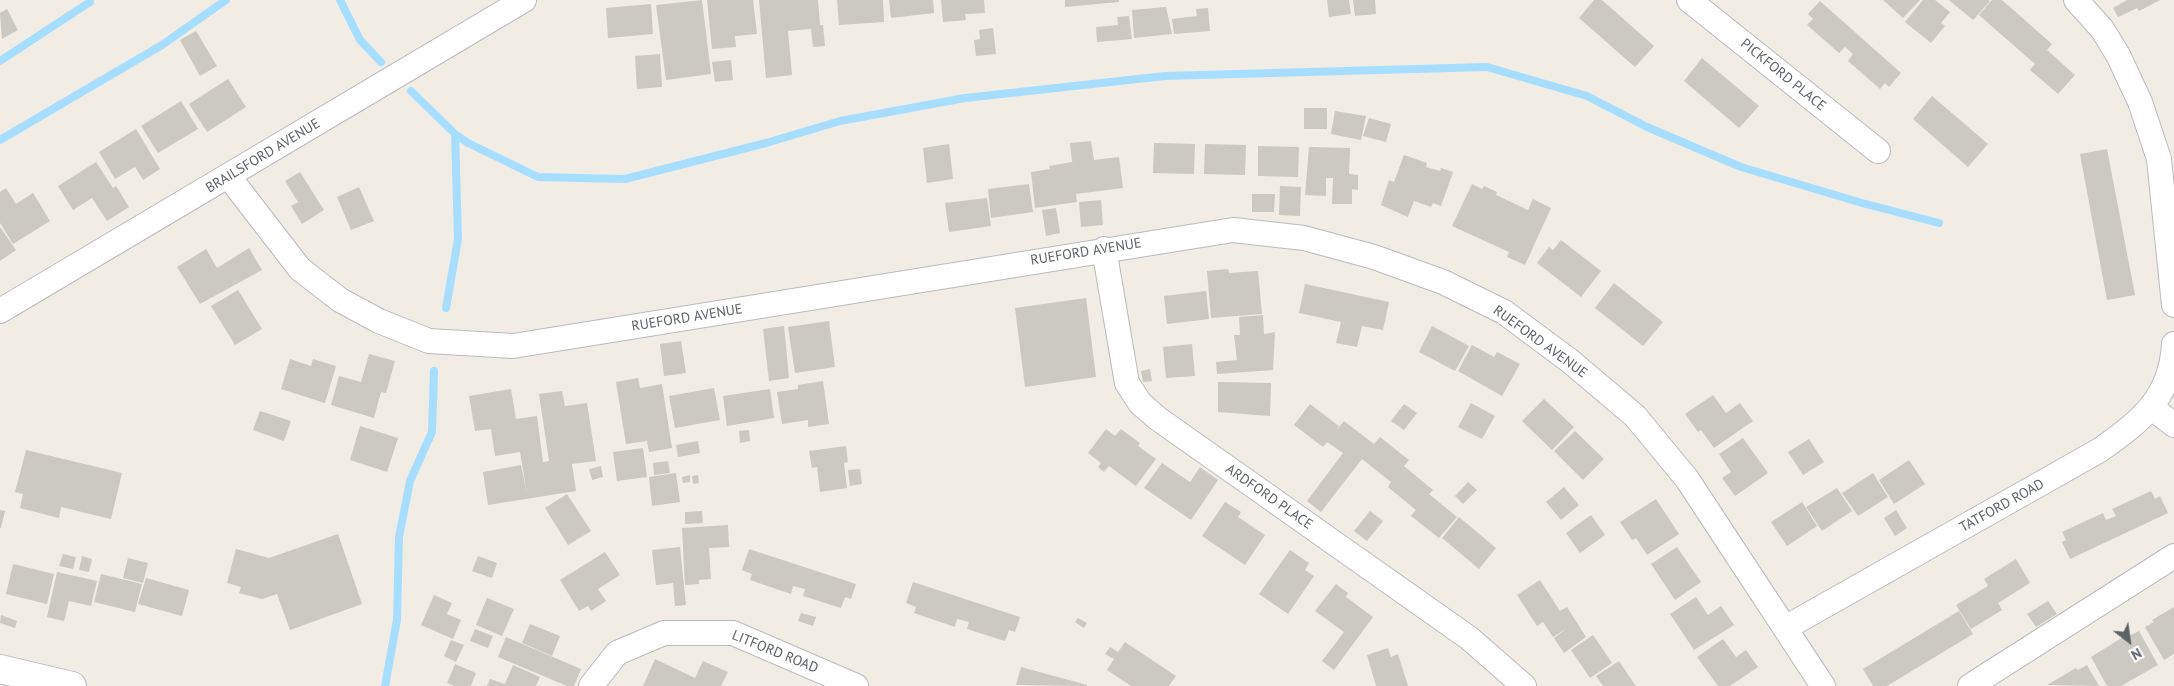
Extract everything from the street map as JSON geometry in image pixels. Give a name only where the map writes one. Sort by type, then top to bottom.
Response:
[{"type":"street","name":"BRAILSFORD AVENUE","points":[[0,311],[229,177],[524,0]]},
{"type":"street","name":"PICKFORD PLACE","points":[[1689,0],[1878,151]]},
{"type":"street","points":[[2076,0],[2102,29],[2118,55],[2140,102],[2159,159],[2174,305]]},
{"type":"street","name":"RUEFORD AVENUE","points":[[229,177],[300,269],[340,300],[379,321],[429,341],[477,345],[514,346],[1104,249],[1234,230],[1304,238],[1374,257],[1443,282],[1504,312],[1570,361],[1634,416],[1687,478],[1823,686]]},
{"type":"street","name":"ARDFORD PLACE","points":[[1104,249],[1127,384],[1140,403],[1157,418],[1469,638],[1524,686]]},
{"type":"street","name":"TATFORD ROAD","points":[[1785,628],[2100,450],[2128,431],[2152,408],[2167,384],[2174,344]]},
{"type":"street","points":[[2152,408],[2174,425]]},
{"type":"street","points":[[1970,686],[2174,556]]},
{"type":"street","name":"LITFORD ROAD","points":[[591,686],[617,653],[664,632],[733,633],[856,686]]},
{"type":"street","points":[[0,669],[72,686]]},
{"type":"building","points":[[702,0],[711,74],[666,80],[656,5]]},
{"type":"building","points":[[707,0],[753,0],[757,34],[735,36],[736,47],[712,49]]},
{"type":"building","points":[[759,0],[818,0],[820,25],[823,25],[825,46],[813,47],[811,29],[788,31],[792,75],[766,78]]},
{"type":"building","points":[[837,0],[883,0],[884,22],[839,25]]},
{"type":"building","points":[[889,0],[933,0],[934,13],[891,18]]},
{"type":"building","points":[[941,0],[984,0],[985,13],[965,14],[966,20],[943,22]]},
{"type":"building","points":[[1065,0],[1119,0],[1119,2],[1065,7]]},
{"type":"building","points":[[1327,0],[1349,0],[1351,14],[1329,17]]},
{"type":"building","points":[[1353,0],[1375,0],[1376,14],[1355,16]]},
{"type":"building","points":[[1594,0],[1602,0],[1654,46],[1635,67],[1579,18]]},
{"type":"building","points":[[1883,0],[1920,0],[1903,18]]},
{"type":"building","points":[[1923,0],[1935,0],[1950,12],[1941,23],[1945,26],[1931,43],[1905,22]]},
{"type":"building","points":[[1949,0],[1988,0],[1990,1],[1973,20]]},
{"type":"building","points":[[1992,0],[2002,0],[2052,44],[2047,50],[2075,75],[2058,94],[2030,70],[2035,64],[1979,15]]},
{"type":"building","points":[[2127,0],[2160,0],[2139,11],[2137,8],[2118,17],[2113,8]]},
{"type":"building","points":[[1820,1],[1901,73],[1889,87],[1885,83],[1880,89],[1848,61],[1853,54],[1845,47],[1839,53],[1807,25],[1813,19],[1808,14]]},
{"type":"building","points":[[651,4],[653,34],[608,38],[606,8]]},
{"type":"building","points":[[1166,7],[1172,34],[1134,38],[1132,10]]},
{"type":"building","points":[[1208,8],[1210,31],[1174,34],[1172,19],[1197,16],[1196,9]]},
{"type":"building","points":[[7,9],[18,30],[2,39],[0,13]]},
{"type":"building","points":[[1129,16],[1132,39],[1097,42],[1096,27],[1118,25],[1117,17]]},
{"type":"building","points":[[993,28],[996,54],[976,56],[974,40],[980,39],[979,30]]},
{"type":"building","points":[[196,31],[217,66],[200,76],[180,40]]},
{"type":"building","points":[[660,54],[662,87],[637,89],[635,56]]},
{"type":"building","points":[[1702,58],[1759,106],[1739,128],[1684,81]]},
{"type":"building","points":[[731,60],[733,80],[715,82],[712,62]]},
{"type":"building","points":[[228,79],[246,107],[207,132],[189,104]]},
{"type":"building","points":[[1932,96],[1988,144],[1968,167],[1913,119]]},
{"type":"building","points":[[181,101],[198,129],[158,153],[141,126]]},
{"type":"building","points":[[1304,108],[1327,108],[1327,129],[1304,129]]},
{"type":"building","points":[[1335,111],[1366,116],[1361,140],[1331,134]]},
{"type":"building","points":[[1369,118],[1391,124],[1386,142],[1363,136]]},
{"type":"building","points":[[136,129],[160,169],[143,180],[135,167],[115,179],[99,152]]},
{"type":"building","points":[[1091,141],[1094,160],[1119,157],[1123,188],[1076,194],[1077,202],[1035,208],[1031,172],[1050,169],[1049,166],[1072,162],[1073,170],[1070,143]]},
{"type":"building","points":[[1154,143],[1195,144],[1194,174],[1153,173]]},
{"type":"building","points":[[949,144],[953,179],[927,183],[923,148]]},
{"type":"building","points":[[1205,144],[1246,145],[1245,175],[1204,174]]},
{"type":"building","points":[[1258,146],[1299,147],[1298,177],[1258,176]]},
{"type":"building","points":[[1309,147],[1350,148],[1349,174],[1358,175],[1358,190],[1352,189],[1352,204],[1332,204],[1333,178],[1326,178],[1326,196],[1305,195]]},
{"type":"building","points":[[2107,149],[2135,295],[2107,300],[2080,154]]},
{"type":"building","points":[[1404,155],[1427,163],[1426,167],[1440,171],[1441,168],[1453,172],[1441,206],[1433,203],[1431,207],[1414,201],[1408,217],[1381,205],[1389,180],[1394,182]]},
{"type":"building","points":[[96,162],[113,188],[116,186],[129,207],[107,221],[92,198],[73,210],[58,186]]},
{"type":"building","points":[[300,172],[324,210],[302,224],[291,206],[298,202],[285,181]]},
{"type":"building","points":[[1029,184],[1033,212],[991,218],[988,189]]},
{"type":"building","points":[[1472,184],[1482,189],[1484,186],[1497,192],[1496,195],[1528,210],[1533,199],[1551,208],[1525,265],[1507,257],[1509,252],[1452,226]]},
{"type":"building","points":[[1280,186],[1301,187],[1300,216],[1279,215]]},
{"type":"building","points":[[359,187],[374,221],[351,230],[337,197]]},
{"type":"building","points":[[6,188],[16,204],[33,193],[50,221],[13,244],[0,223],[0,192]]},
{"type":"building","points":[[1252,194],[1275,194],[1274,212],[1252,212]]},
{"type":"building","points":[[987,198],[991,226],[949,232],[945,203]]},
{"type":"building","points":[[1101,200],[1103,225],[1081,227],[1079,202]]},
{"type":"building","points":[[1056,208],[1060,233],[1046,236],[1042,210]]},
{"type":"building","points":[[0,227],[16,250],[0,261]]},
{"type":"building","points":[[1561,240],[1601,271],[1581,297],[1537,263],[1549,247],[1553,250]]},
{"type":"building","points":[[249,248],[262,270],[200,304],[177,267],[206,249],[217,268]]},
{"type":"building","points":[[1228,269],[1229,273],[1258,271],[1262,314],[1211,318],[1207,271]]},
{"type":"building","points":[[1614,283],[1663,322],[1643,346],[1595,308]]},
{"type":"building","points":[[1305,284],[1389,302],[1383,330],[1362,326],[1357,347],[1336,343],[1341,322],[1299,313]]},
{"type":"building","points":[[238,290],[262,329],[235,345],[211,306]]},
{"type":"building","points":[[1206,291],[1209,319],[1167,324],[1164,296]]},
{"type":"building","points":[[1086,298],[1096,377],[1025,387],[1015,308]]},
{"type":"building","points":[[1263,315],[1264,334],[1275,332],[1273,370],[1217,374],[1216,362],[1237,360],[1234,335],[1240,335],[1239,317]]},
{"type":"building","points":[[829,321],[835,367],[795,373],[788,327]]},
{"type":"building","points":[[784,326],[789,378],[769,381],[763,329]]},
{"type":"building","points":[[1432,326],[1469,346],[1455,371],[1419,352]]},
{"type":"building","points":[[681,341],[686,373],[664,376],[660,344]]},
{"type":"building","points":[[1192,344],[1195,376],[1166,378],[1163,347]]},
{"type":"building","points":[[1472,345],[1494,357],[1497,352],[1520,364],[1502,396],[1458,371]]},
{"type":"building","points":[[369,354],[395,361],[386,393],[381,392],[374,418],[331,405],[339,376],[361,382]]},
{"type":"building","points":[[290,359],[311,366],[313,359],[336,366],[325,403],[281,389]]},
{"type":"building","points":[[1150,369],[1152,381],[1143,382],[1141,371]]},
{"type":"building","points":[[638,378],[640,388],[662,384],[672,448],[649,452],[647,441],[626,444],[616,382]]},
{"type":"building","points":[[823,381],[829,424],[808,427],[808,420],[782,424],[777,392],[798,389],[798,385]]},
{"type":"building","points":[[1218,382],[1271,383],[1270,416],[1218,412]]},
{"type":"building","points":[[714,388],[720,420],[675,428],[669,396]]},
{"type":"building","points":[[511,389],[516,419],[537,416],[543,462],[549,461],[539,394],[562,391],[565,406],[587,403],[596,461],[572,464],[576,491],[488,505],[483,472],[521,465],[527,494],[520,452],[495,456],[491,429],[475,431],[469,396]]},
{"type":"building","points":[[770,389],[774,418],[727,426],[723,396]]},
{"type":"building","points":[[1713,395],[1726,413],[1740,403],[1753,421],[1714,448],[1701,430],[1698,432],[1685,414]]},
{"type":"building","points":[[1544,399],[1574,427],[1552,450],[1522,421]]},
{"type":"building","points":[[1471,403],[1495,416],[1482,439],[1458,427]]},
{"type":"building","points":[[1310,404],[1339,426],[1336,431],[1344,421],[1374,444],[1380,437],[1409,460],[1404,466],[1433,490],[1429,494],[1457,517],[1439,538],[1411,516],[1416,510],[1388,487],[1391,482],[1362,459],[1321,512],[1307,501],[1343,453],[1327,442],[1323,447],[1294,425]]},
{"type":"building","points":[[1404,404],[1417,413],[1404,430],[1391,421]]},
{"type":"building","points":[[260,411],[291,421],[284,441],[253,430]]},
{"type":"building","points":[[360,426],[398,438],[387,472],[350,460]]},
{"type":"building","points":[[1106,429],[1115,436],[1121,429],[1140,443],[1138,446],[1156,459],[1136,486],[1109,466],[1104,472],[1098,467],[1101,463],[1088,453]]},
{"type":"building","points":[[749,430],[750,441],[740,443],[739,431]]},
{"type":"building","points":[[1575,431],[1604,459],[1583,480],[1554,451]]},
{"type":"building","points":[[1743,438],[1768,473],[1735,496],[1722,478],[1731,472],[1719,454]]},
{"type":"building","points":[[1809,439],[1824,462],[1803,475],[1788,452]]},
{"type":"building","points":[[698,441],[700,453],[678,457],[676,445]]},
{"type":"building","points":[[846,446],[848,462],[844,463],[847,488],[820,492],[817,467],[812,468],[809,451]]},
{"type":"building","points":[[643,448],[647,477],[617,481],[613,452]]},
{"type":"building","points":[[26,450],[122,473],[111,519],[61,507],[59,518],[20,508],[23,494],[15,492]]},
{"type":"building","points":[[1909,460],[1925,484],[1894,504],[1879,480]]},
{"type":"building","points":[[668,461],[670,473],[654,475],[653,463]]},
{"type":"building","points":[[1162,463],[1190,482],[1200,467],[1218,480],[1191,520],[1144,488]]},
{"type":"building","points":[[601,466],[603,477],[592,480],[589,469]]},
{"type":"building","points":[[860,469],[862,484],[850,486],[848,470]]},
{"type":"building","points":[[676,473],[680,502],[652,506],[649,477]]},
{"type":"building","points":[[1873,473],[1888,497],[1858,516],[1842,493]]},
{"type":"building","points":[[690,475],[690,482],[683,483],[682,477]]},
{"type":"building","points":[[698,475],[699,483],[693,484],[692,476]]},
{"type":"building","points":[[1468,482],[1477,490],[1463,504],[1455,496]]},
{"type":"building","points":[[1564,487],[1579,505],[1561,520],[1546,502]]},
{"type":"building","points":[[1837,488],[1852,511],[1822,531],[1806,507]]},
{"type":"building","points":[[2151,491],[2155,499],[2160,496],[2168,513],[2070,559],[2062,542],[2066,540],[2062,532],[2103,513],[2106,520],[2116,516],[2112,509]]},
{"type":"building","points":[[567,494],[591,531],[568,545],[545,508]]},
{"type":"building","points":[[1656,499],[1679,534],[1647,555],[1636,538],[1632,540],[1620,522]]},
{"type":"building","points":[[1225,502],[1241,512],[1238,517],[1265,535],[1245,565],[1202,536]]},
{"type":"building","points":[[1802,502],[1817,526],[1787,546],[1771,522]]},
{"type":"building","points":[[0,510],[5,511],[1,528],[0,528]]},
{"type":"building","points":[[1896,510],[1907,528],[1895,536],[1884,518]]},
{"type":"building","points":[[702,511],[703,523],[685,524],[685,512]]},
{"type":"building","points":[[1370,511],[1383,521],[1367,541],[1354,531]]},
{"type":"building","points":[[1591,515],[1605,535],[1580,553],[1566,533]]},
{"type":"building","points":[[1459,517],[1496,548],[1479,569],[1442,538]]},
{"type":"building","points":[[728,525],[729,547],[709,548],[711,579],[699,580],[699,584],[685,585],[682,528]]},
{"type":"building","points":[[338,534],[362,604],[290,630],[277,594],[262,599],[239,593],[241,587],[227,583],[236,549],[269,558]]},
{"type":"building","points":[[680,547],[686,605],[675,606],[673,583],[656,585],[652,550]]},
{"type":"building","points":[[1677,547],[1701,582],[1675,600],[1651,564]]},
{"type":"building","points":[[749,549],[856,584],[851,599],[845,597],[841,608],[803,596],[805,589],[793,586],[791,594],[750,580],[752,574],[742,570]]},
{"type":"building","points":[[1290,550],[1309,563],[1305,570],[1314,576],[1288,614],[1259,594]]},
{"type":"building","points":[[605,552],[620,575],[598,589],[606,601],[591,611],[588,606],[579,611],[560,580]]},
{"type":"building","points":[[63,554],[76,557],[73,569],[59,566]]},
{"type":"building","points":[[82,556],[92,559],[89,572],[79,570]]},
{"type":"building","points":[[478,556],[497,563],[492,578],[472,571]]},
{"type":"building","points":[[128,558],[148,563],[143,583],[123,578]]},
{"type":"building","points":[[2016,559],[2030,583],[1998,603],[2002,610],[1971,629],[1956,605],[1988,586],[1984,579]]},
{"type":"building","points":[[13,564],[54,574],[47,604],[6,594]]},
{"type":"building","points":[[57,572],[97,581],[91,606],[69,601],[64,621],[47,617]]},
{"type":"building","points":[[101,574],[142,584],[135,612],[94,602]]},
{"type":"building","points":[[146,578],[189,590],[182,616],[138,604]]},
{"type":"building","points":[[1540,580],[1560,611],[1567,607],[1586,637],[1564,653],[1554,638],[1566,629],[1553,637],[1543,622],[1537,626],[1517,595]]},
{"type":"building","points":[[913,582],[1020,617],[1015,632],[1009,630],[1005,641],[967,629],[969,622],[957,619],[955,627],[914,613],[916,607],[906,603]]},
{"type":"building","points":[[1336,584],[1348,593],[1346,597],[1373,617],[1334,670],[1322,661],[1344,632],[1315,611]]},
{"type":"building","points":[[434,595],[452,603],[447,614],[461,620],[453,639],[421,625]]},
{"type":"building","points":[[1696,597],[1708,615],[1721,606],[1734,625],[1694,650],[1670,614]]},
{"type":"building","points":[[487,598],[514,609],[502,636],[476,625]]},
{"type":"building","points":[[2048,601],[2057,614],[2036,627],[2027,614]]},
{"type":"building","points":[[2174,607],[2174,654],[2164,660],[2145,627],[2154,622],[2152,620]]},
{"type":"building","points":[[1959,611],[1973,634],[1887,686],[1873,686],[1863,669]]},
{"type":"building","points":[[801,613],[816,617],[813,626],[798,621]]},
{"type":"building","points":[[1,615],[17,621],[15,628],[0,623]]},
{"type":"building","points":[[1078,618],[1087,623],[1084,628],[1075,622]]},
{"type":"building","points":[[530,624],[560,636],[552,656],[522,643]]},
{"type":"building","points":[[475,629],[493,636],[488,648],[470,641]]},
{"type":"building","points":[[2139,631],[2158,665],[2121,686],[2107,686],[2091,657],[2128,634],[2129,636]]},
{"type":"building","points":[[1593,635],[1612,663],[1590,678],[1571,650]]},
{"type":"building","points":[[506,637],[581,669],[574,686],[567,686],[498,657]]},
{"type":"building","points":[[1723,639],[1736,657],[1746,650],[1758,667],[1730,686],[1718,686],[1697,657]]},
{"type":"building","points":[[451,640],[464,645],[456,662],[444,656]]},
{"type":"building","points":[[1125,642],[1176,676],[1169,686],[1131,686],[1107,670],[1114,659],[1105,654],[1110,647],[1118,652]]},
{"type":"building","points":[[1388,648],[1391,657],[1398,654],[1408,686],[1376,686],[1367,655]]},
{"type":"building","points":[[655,659],[695,678],[703,661],[728,672],[721,686],[643,686]]},
{"type":"building","points":[[1619,661],[1636,686],[1603,686],[1596,676]]},
{"type":"building","points":[[455,664],[476,673],[471,686],[454,686],[447,683]]},
{"type":"building","points":[[513,665],[540,677],[536,686],[487,686],[490,679],[505,684]]},
{"type":"building","points":[[2087,665],[2099,686],[2047,685],[2076,668],[2078,670]]},
{"type":"building","points":[[1021,667],[1087,685],[1087,686],[1016,685]]},
{"type":"waterway","points":[[0,140],[162,45],[226,0]]},
{"type":"waterway","points":[[340,0],[360,40],[381,62]]},
{"type":"waterway","points":[[0,61],[90,2]]},
{"type":"waterway","points":[[455,134],[468,143],[538,177],[625,179],[766,143],[840,121],[965,98],[1165,76],[1487,67],[1587,96],[1647,127],[1741,167],[1862,203],[1939,223]]},
{"type":"waterway","points":[[411,91],[455,134],[458,239],[446,308]]},
{"type":"waterway","points":[[385,686],[397,620],[399,537],[410,481],[432,432],[434,371]]}]
